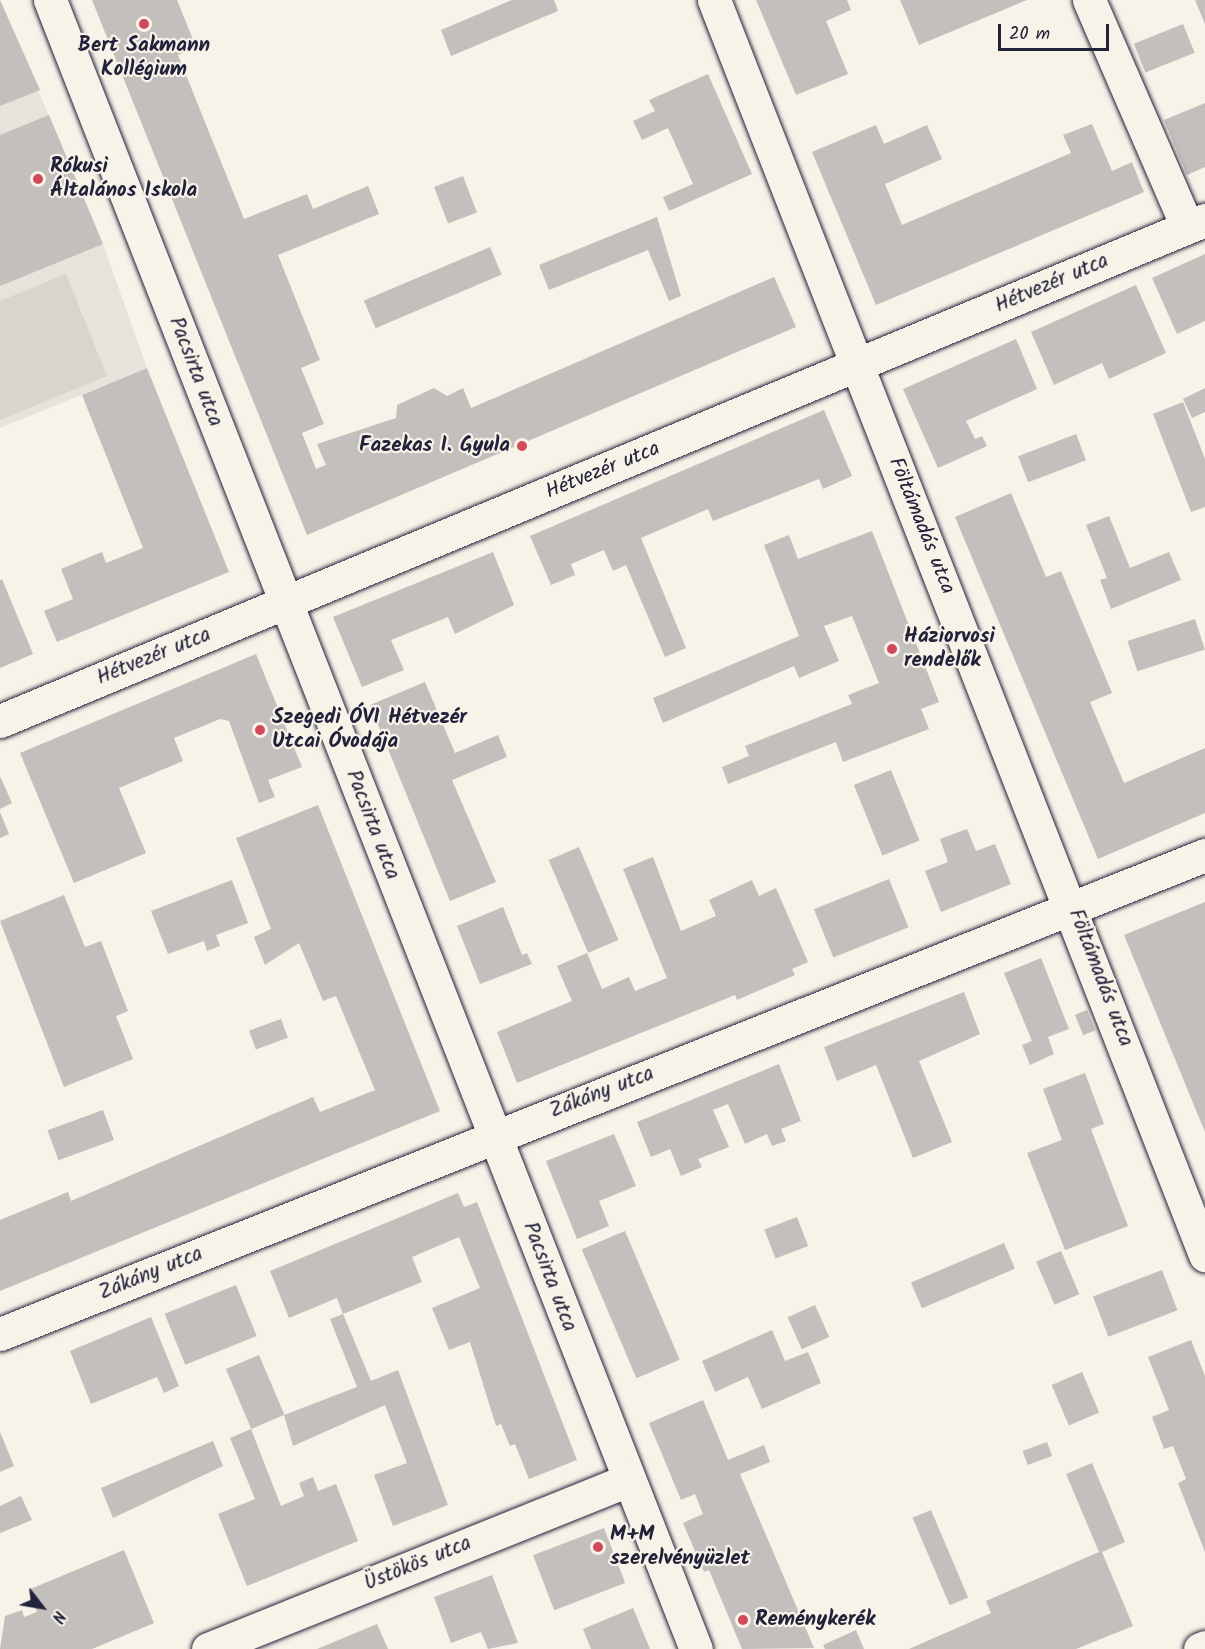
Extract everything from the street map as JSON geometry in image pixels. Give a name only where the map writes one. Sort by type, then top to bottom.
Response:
[{"type":"street","name":"Pacsirta utca","points":[[50,0],[696,1649]]},
{"type":"street","name":"Föltámadás utca","points":[[714,0],[857,366],[1074,909],[1205,1255]]},
{"type":"street","points":[[1089,0],[1196,224]]},
{"type":"street","name":"Hétvezér utca","points":[[0,721],[1196,224]]},
{"type":"street","name":"Zákány utca","points":[[0,1334],[494,1135],[1074,909],[1205,855]]},
{"type":"street","name":"Üstökös utca","points":[[207,1649],[629,1480]]},
{"type":"street","points":[[1200,1649],[1205,1647]]},
{"type":"shaded area","name":"Rókusi Általános Iskola","points":[[0,0],[103,244],[147,368],[0,428]]},
{"type":"shaded area","points":[[66,274],[107,376],[0,420],[0,301]]},
{"type":"building","points":[[0,0],[40,90],[0,106]]},
{"type":"building","points":[[92,0],[177,0],[196,47],[178,55],[244,219],[307,194],[313,209],[368,186],[379,214],[278,255],[320,360],[301,368],[324,424],[302,433],[316,469],[326,465],[317,444],[396,418],[397,405],[434,388],[447,396],[463,388],[471,408],[774,277],[796,327],[307,535]]},
{"type":"building","points":[[512,0],[554,0],[558,11],[451,56],[441,30]]},
{"type":"building","points":[[756,0],[847,0],[851,10],[826,21],[848,74],[796,95]]},
{"type":"building","points":[[900,0],[1027,0],[919,45]]},
{"type":"building","points":[[1195,0],[1205,0],[1205,24]]},
{"type":"building","points":[[1183,24],[1195,53],[1145,73],[1134,44]]},
{"type":"building","points":[[708,74],[752,174],[669,211],[663,197],[693,184],[668,128],[642,140],[633,121],[655,111],[649,100]]},
{"type":"building","points":[[1205,103],[1205,167],[1187,175],[1164,120]]},
{"type":"building","points":[[49,115],[103,244],[0,286],[0,135]]},
{"type":"building","points":[[1092,124],[1112,171],[1132,162],[1144,192],[876,305],[812,152],[876,125],[884,144],[927,125],[942,159],[885,184],[902,225],[1071,153],[1063,135]]},
{"type":"building","points":[[463,176],[477,212],[448,224],[434,187]]},
{"type":"building","points":[[657,217],[681,296],[669,301],[648,250],[549,290],[539,265]]},
{"type":"building","points":[[490,247],[502,275],[376,328],[364,301]]},
{"type":"building","points":[[1205,254],[1205,321],[1177,334],[1152,278]]},
{"type":"building","points":[[1136,285],[1166,353],[1109,379],[1102,363],[1054,385],[1031,332]]},
{"type":"building","points":[[1016,339],[1037,389],[966,421],[975,439],[982,436],[987,446],[938,468],[903,389]]},
{"type":"building","points":[[147,368],[229,572],[57,642],[44,611],[73,599],[61,569],[102,552],[106,563],[143,548],[82,395]]},
{"type":"building","points":[[1205,388],[1205,412],[1192,418],[1183,399]]},
{"type":"building","points":[[1183,402],[1205,459],[1205,507],[1191,512],[1153,414]]},
{"type":"building","points":[[824,410],[852,476],[823,489],[819,479],[713,521],[708,509],[641,538],[686,648],[665,657],[626,565],[613,571],[604,550],[571,564],[575,575],[551,585],[530,536]]},
{"type":"building","points":[[1076,434],[1086,460],[1028,482],[1018,456]]},
{"type":"building","points":[[1011,493],[1046,577],[1061,571],[1112,693],[1090,702],[1124,783],[1205,748],[1205,813],[1098,859],[955,517]]},
{"type":"building","points":[[1109,516],[1130,568],[1169,552],[1181,580],[1111,609],[1100,580],[1107,578],[1086,525]]},
{"type":"building","points":[[872,531],[939,702],[921,709],[929,729],[843,762],[836,742],[728,784],[722,767],[749,756],[745,746],[852,704],[848,695],[879,683],[852,616],[824,626],[839,661],[799,678],[794,666],[663,723],[653,698],[799,636],[764,545],[789,535],[798,559]]},
{"type":"building","points":[[493,552],[514,605],[455,634],[448,617],[391,640],[404,670],[362,687],[333,617]]},
{"type":"building","points":[[2,579],[33,654],[0,668],[0,580]]},
{"type":"building","points":[[1195,619],[1205,649],[1137,671],[1127,641]]},
{"type":"building","points":[[256,654],[302,767],[268,780],[275,797],[259,803],[229,721],[220,719],[174,738],[183,761],[119,788],[146,853],[74,883],[20,753]]},
{"type":"building","points":[[425,682],[455,753],[498,735],[507,757],[452,780],[496,882],[450,901],[370,705]]},
{"type":"building","points":[[891,770],[919,840],[882,855],[854,785]]},
{"type":"building","points":[[0,776],[12,803],[0,809]]},
{"type":"building","points":[[318,805],[440,1111],[0,1291],[0,1220],[68,1192],[71,1201],[313,1097],[320,1112],[375,1090],[336,996],[323,1001],[299,943],[265,965],[254,937],[271,929],[236,838]]},
{"type":"building","points":[[0,812],[9,834],[0,838]]},
{"type":"building","points":[[967,829],[976,851],[995,844],[1011,884],[941,912],[925,871],[948,862],[940,839]]},
{"type":"building","points":[[579,847],[618,940],[588,953],[549,860]]},
{"type":"building","points":[[653,857],[681,931],[716,916],[709,900],[752,880],[759,896],[776,888],[808,962],[792,969],[795,975],[737,1000],[735,995],[517,1083],[497,1032],[572,1001],[557,966],[587,953],[602,989],[629,977],[635,991],[667,978],[623,869]]},
{"type":"building","points":[[889,879],[908,927],[833,958],[814,909]]},
{"type":"building","points":[[232,880],[248,923],[216,935],[220,946],[207,951],[204,941],[168,954],[151,911]]},
{"type":"building","points":[[64,895],[85,947],[101,941],[128,1011],[116,1016],[133,1059],[64,1087],[0,921]]},
{"type":"building","points":[[1205,902],[1205,1132],[1124,935]]},
{"type":"building","points":[[503,907],[522,955],[527,953],[532,964],[480,984],[457,926]]},
{"type":"building","points":[[1041,958],[1069,1029],[1048,1037],[1054,1054],[1030,1065],[1022,1045],[1032,1041],[1004,973]]},
{"type":"building","points":[[964,992],[980,1034],[919,1061],[952,1142],[913,1158],[876,1065],[837,1081],[824,1047]]},
{"type":"building","points":[[1087,1010],[1095,1030],[1083,1035],[1075,1015]]},
{"type":"building","points":[[281,1019],[288,1038],[256,1049],[249,1031]]},
{"type":"building","points":[[779,1064],[801,1121],[781,1129],[786,1141],[772,1146],[767,1134],[745,1144],[728,1104],[713,1110],[729,1147],[698,1159],[702,1167],[681,1176],[670,1149],[651,1157],[637,1122]]},
{"type":"building","points":[[1085,1073],[1104,1124],[1091,1129],[1128,1226],[1065,1250],[1027,1153],[1062,1140],[1043,1089]]},
{"type":"building","points":[[103,1110],[114,1140],[59,1160],[48,1130]]},
{"type":"building","points":[[614,1134],[636,1186],[599,1201],[609,1226],[577,1239],[546,1161]]},
{"type":"building","points":[[458,1193],[464,1207],[477,1202],[577,1460],[529,1479],[515,1444],[510,1446],[501,1424],[496,1426],[470,1342],[449,1350],[432,1308],[480,1288],[459,1237],[412,1257],[422,1282],[343,1314],[337,1298],[289,1318],[270,1271]]},
{"type":"building","points":[[797,1217],[808,1246],[775,1258],[764,1230]]},
{"type":"building","points":[[625,1231],[680,1360],[636,1378],[582,1249]]},
{"type":"building","points":[[1004,1243],[1015,1269],[922,1308],[911,1282]]},
{"type":"building","points":[[1061,1251],[1079,1294],[1055,1305],[1036,1262]]},
{"type":"building","points":[[1162,1270],[1177,1310],[1108,1337],[1093,1297]]},
{"type":"building","points":[[236,1285],[257,1336],[185,1365],[165,1314]]},
{"type":"building","points":[[815,1305],[829,1337],[802,1349],[788,1317]]},
{"type":"building","points":[[343,1314],[371,1381],[398,1370],[448,1505],[393,1526],[374,1475],[407,1463],[385,1405],[293,1446],[284,1415],[357,1387],[330,1319]]},
{"type":"building","points":[[151,1317],[179,1386],[164,1393],[157,1377],[91,1404],[70,1351]]},
{"type":"building","points":[[772,1330],[785,1361],[808,1352],[821,1383],[762,1409],[748,1377],[715,1392],[702,1361]]},
{"type":"building","points":[[1191,1340],[1205,1376],[1205,1552],[1178,1483],[1186,1479],[1173,1446],[1164,1449],[1152,1417],[1169,1410],[1148,1357]]},
{"type":"building","points":[[259,1355],[284,1415],[251,1429],[226,1369]]},
{"type":"building","points":[[1082,1372],[1099,1413],[1069,1425],[1052,1385]]},
{"type":"building","points":[[703,1400],[728,1460],[764,1445],[770,1462],[740,1474],[814,1648],[742,1649],[709,1570],[704,1572],[683,1523],[703,1514],[695,1494],[681,1500],[649,1423]]},
{"type":"building","points":[[251,1429],[281,1506],[304,1496],[299,1483],[313,1477],[318,1491],[336,1484],[358,1541],[247,1586],[218,1514],[255,1499],[230,1438]]},
{"type":"building","points":[[0,1432],[14,1466],[0,1472]]},
{"type":"building","points":[[213,1441],[223,1466],[113,1518],[101,1488]]},
{"type":"building","points":[[1047,1442],[1052,1456],[1028,1465],[1023,1451]]},
{"type":"building","points":[[1092,1463],[1125,1542],[1102,1552],[1133,1626],[1076,1649],[909,1649],[991,1613],[986,1601],[1099,1552],[1066,1474]]},
{"type":"building","points":[[21,1496],[32,1520],[0,1533],[0,1506]]},
{"type":"building","points":[[931,1510],[968,1597],[950,1605],[913,1518]]},
{"type":"building","points":[[604,1528],[625,1583],[554,1610],[533,1555]]},
{"type":"building","points":[[124,1550],[154,1623],[92,1649],[0,1649],[5,1616],[22,1610],[24,1617],[37,1612],[28,1590]]},
{"type":"building","points":[[492,1575],[518,1643],[488,1649],[481,1632],[451,1643],[434,1597]]},
{"type":"building","points":[[633,1608],[650,1649],[591,1649],[583,1629]]},
{"type":"building","points":[[377,1624],[388,1649],[317,1649]]},
{"type":"building","points":[[856,1630],[864,1649],[825,1649],[823,1645]]},
{"type":"place","name":"Bert Sakmann Kollégium","points":[[144,24]]},
{"type":"place","name":"Rókusi Általános Iskola","points":[[38,179]]},
{"type":"place","name":"Fazekas I. Gyula","points":[[522,446]]},
{"type":"place","name":"Háziorvosi rendelők","points":[[892,649]]},
{"type":"place","name":"Szegedi ÓVI Hétvezér Utcai Óvodája","points":[[260,730]]},
{"type":"place","name":"M+M szerelvényüzlet","points":[[598,1547]]},
{"type":"place","name":"Reménykerék","points":[[743,1620]]}]
